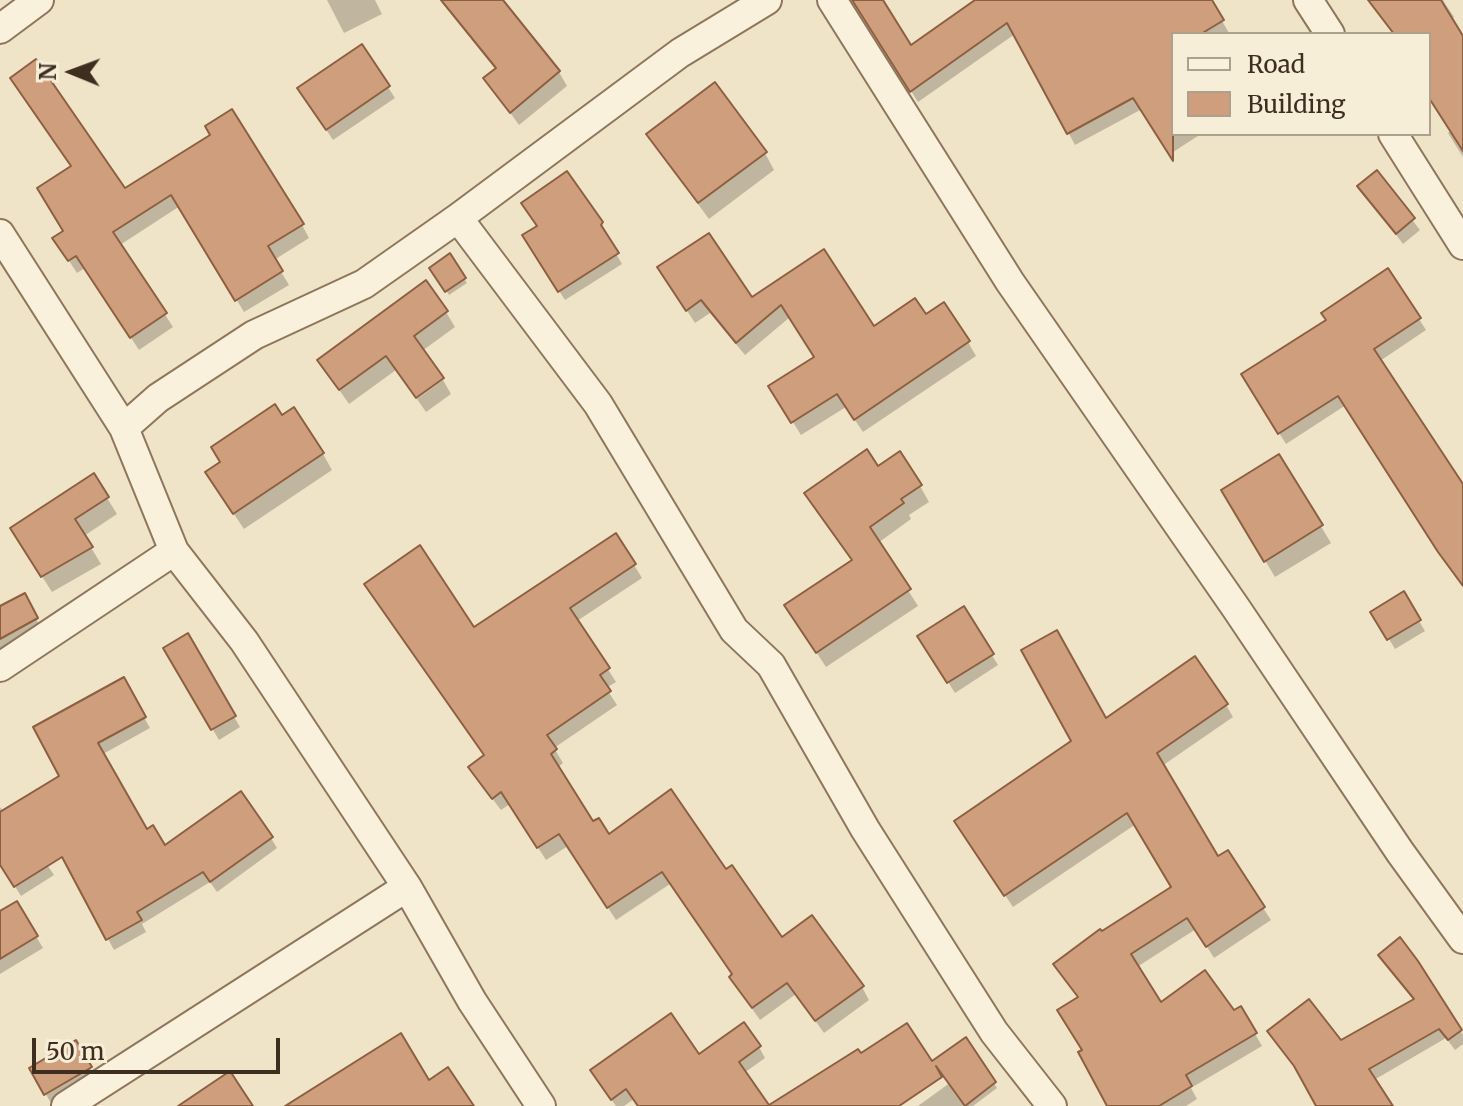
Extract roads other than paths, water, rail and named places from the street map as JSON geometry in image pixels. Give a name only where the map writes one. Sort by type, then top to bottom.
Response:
[{"type":"street","points":[[0,29],[39,0]]},
{"type":"street","points":[[124,428],[158,398],[254,335],[364,284],[680,53],[767,0]]},
{"type":"street","points":[[832,0],[1010,282],[1236,608],[1400,852],[1463,939]]},
{"type":"street","points":[[1308,0],[1329,32]]},
{"type":"street","points":[[1394,136],[1463,245]]},
{"type":"street","points":[[458,218],[598,404],[734,630],[771,665],[865,829],[994,1032],[1052,1106]]},
{"type":"street","points":[[0,234],[124,428],[174,551],[244,641],[407,887],[472,1001],[541,1106]]},
{"type":"street","points":[[0,667],[174,551]]},
{"type":"street","points":[[66,1106],[407,887]]}]
